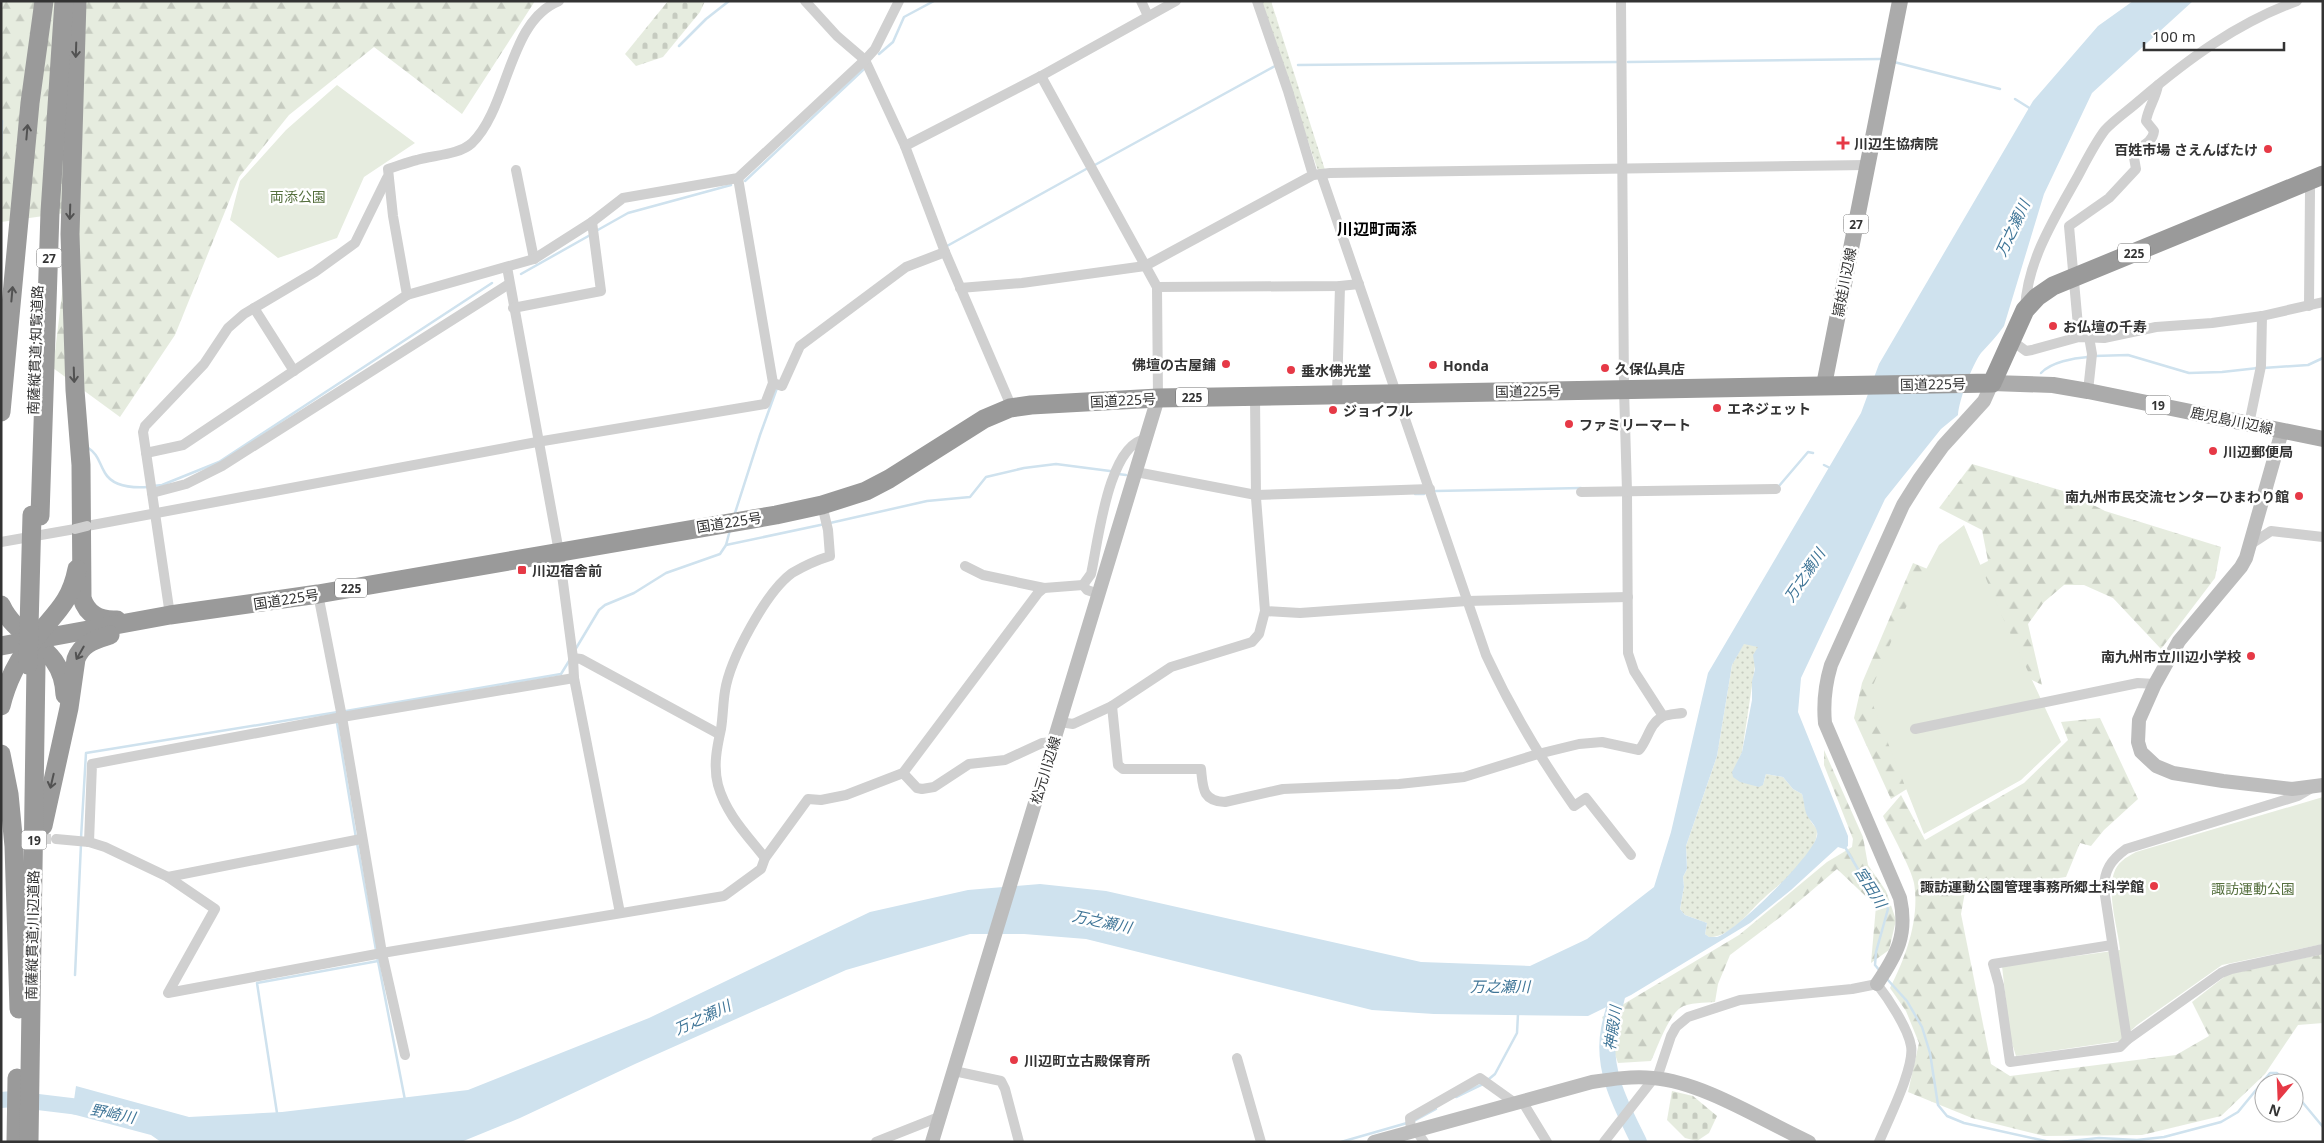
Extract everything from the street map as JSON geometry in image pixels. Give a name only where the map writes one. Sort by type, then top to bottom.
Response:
[{"type":"highway","points":[[1,412],[30,103],[44,1]]},
{"type":"highway","name":"南薩縦貫道;知覧道路","points":[[33,639],[36,516],[37,299],[55,1]]},
{"type":"highway","name":"南薩縦貫道;知覧道路","points":[[36,516],[50,212],[64,1]]},
{"type":"highway","points":[[1,706],[9,678],[33,639],[51,622],[65,602],[75,581],[81,465],[75,390],[70,234],[77,1]]},
{"type":"highway","name":"225","points":[[1992,383],[2025,310],[2036,296],[2053,286],[2315,178]]},
{"type":"highway","name":"国道225号","points":[[1,646],[162,616],[318,594],[776,515],[825,517],[984,419],[1010,408],[1031,405],[1158,398],[1992,383]]},
{"type":"highway","points":[[78,537],[82,598],[86,608],[96,617],[106,620],[162,616]]},
{"type":"highway","points":[[1,605],[12,622],[33,639]]},
{"type":"highway","name":"19","points":[[25,1012],[40,913],[40,846],[47,804],[70,708],[73,674],[79,651],[86,644],[162,616]]},
{"type":"highway","name":"19","points":[[33,639],[46,651],[61,671],[65,700],[63,734]]},
{"type":"highway","name":"南薩縦貫道;川辺道路","points":[[23,1136],[33,639]]},
{"type":"highway","name":"19","points":[[1,754],[9,794],[14,846],[25,1012]]},
{"type":"main road","name":"頴娃川辺線","points":[[1824,385],[1900,1]]},
{"type":"main road","name":"鹿児島川辺線","points":[[1992,383],[2053,385],[2323,439]]},
{"type":"street","points":[[407,295],[387,177],[388,169],[462,149],[472,143],[494,108],[525,33],[539,16],[559,1]]},
{"type":"street","points":[[806,1],[836,36],[865,60],[905,146],[944,249],[1009,401],[1010,408]]},
{"type":"street","points":[[146,453],[183,445],[407,295],[534,259],[593,229],[623,198],[738,178],[865,60],[875,49],[899,1]]},
{"type":"street","points":[[1140,1],[1148,16]]},
{"type":"street","points":[[905,146],[1041,76],[1176,1]]},
{"type":"street","points":[[1257,1],[1317,175],[1359,284],[1486,655],[1510,706],[1538,754],[1574,806],[1586,798],[1631,854]]},
{"type":"street","points":[[1621,1],[1628,653],[1634,671],[1664,716]]},
{"type":"street","points":[[2025,310],[2026,295],[2036,257],[2054,218],[2082,167],[2106,130],[2188,60],[2228,34],[2269,12],[2297,1]]},
{"type":"street","points":[[1041,76],[1157,287],[1158,398]]},
{"type":"street","points":[[2088,391],[2092,358],[2084,337],[2073,278],[2069,226],[2109,198],[2136,169],[2133,152],[2154,136],[2154,131],[2146,121],[2147,113],[2157,95],[2158,85]]},
{"type":"street","points":[[960,288],[1022,283],[1145,266],[1317,175],[1623,167],[1867,165]]},
{"type":"street","points":[[516,170],[534,259]]},
{"type":"street","points":[[162,616],[155,514],[143,432],[145,426],[204,364],[228,328],[244,314],[315,272],[355,243],[387,177]]},
{"type":"street","points":[[2,542],[78,537],[87,526],[537,442],[765,404],[776,384],[738,178]]},
{"type":"street","points":[[2309,306],[2310,190],[2315,178]]},
{"type":"street","points":[[513,308],[601,291],[593,229]]},
{"type":"street","points":[[776,384],[782,386],[800,346],[906,267],[944,249]]},
{"type":"street","points":[[507,267],[537,442],[559,552],[573,654],[574,678],[620,913]]},
{"type":"street","points":[[151,488],[186,484],[222,466],[509,284]]},
{"type":"street","points":[[1157,287],[1340,286],[1359,284]]},
{"type":"street","points":[[1337,394],[1340,286]]},
{"type":"street","points":[[2011,340],[2026,351],[2084,337],[2104,338],[2156,327],[2212,323],[2262,316],[2323,302]]},
{"type":"street","points":[[254,308],[294,372]]},
{"type":"street","points":[[2249,424],[2261,368],[2262,316]]},
{"type":"street","points":[[1604,1142],[1656,1078],[1671,1036],[1676,1027],[1688,1017],[1740,1000],[1852,989],[1879,982],[1889,966],[1902,936],[1904,917],[1900,898],[1825,723],[1823,704],[1825,685],[1831,665],[1903,505],[1943,446],[1984,401],[1992,383]]},
{"type":"street","points":[[1060,722],[1074,724],[1112,706],[1171,666],[1252,642],[1259,634],[1265,611],[1256,496],[1255,396]]},
{"type":"street","name":"松元川辺線","points":[[932,1142],[1158,398]]},
{"type":"street","points":[[2282,431],[2251,544],[2241,567],[2179,641],[2139,720],[2137,732],[2141,752],[2156,766],[2173,773],[2292,789],[2318,786]]},
{"type":"street","points":[[965,566],[983,575],[1044,588],[1083,585],[1091,574],[1112,477],[1117,466],[1131,447],[1138,440],[1146,439]]},
{"type":"street","points":[[1136,472],[1256,496],[1430,489]]},
{"type":"street","points":[[1581,492],[1627,488],[1776,488]]},
{"type":"street","points":[[765,858],[724,806],[715,768],[728,678],[748,634],[766,601],[792,574],[830,556],[825,517]]},
{"type":"street","points":[[2251,544],[2271,531],[2323,537]]},
{"type":"street","points":[[1083,585],[1087,590],[1099,594]]},
{"type":"street","points":[[56,839],[89,842],[105,847],[168,878],[215,909],[168,993],[382,953],[724,896],[761,869],[765,858],[808,799],[837,798],[903,773],[1032,601],[1044,588]]},
{"type":"street","points":[[318,594],[342,717],[358,840],[406,1055]]},
{"type":"street","points":[[1265,611],[1300,613],[1466,601],[1628,597]]},
{"type":"street","points":[[573,654],[719,734]]},
{"type":"street","points":[[89,842],[92,764],[342,717],[574,678]]},
{"type":"street","points":[[1916,729],[2138,683],[2156,684]]},
{"type":"street","points":[[1112,706],[1118,765],[1123,769],[1201,769],[1206,795],[1216,802],[1225,802],[1283,789],[1441,780],[1484,771],[1538,754],[1579,744],[1602,742],[1640,750],[1651,728],[1664,716],[1682,713]]},
{"type":"street","points":[[903,773],[917,788],[928,789],[969,764],[1005,760],[1042,744],[1053,742]]},
{"type":"street","points":[[2127,1040],[2104,880],[2106,870],[2117,855],[2126,849],[2298,796],[2318,786]]},
{"type":"street","points":[[168,878],[358,840]]},
{"type":"street","points":[[2112,945],[1993,964],[1999,985],[2010,1062],[2120,1047],[2127,1040],[2221,973],[2323,949]]},
{"type":"street","points":[[1879,982],[1911,1047],[1902,1086],[1879,1142]]},
{"type":"street","points":[[1237,1058],[1261,1142]]},
{"type":"street","points":[[954,1071],[1001,1081],[1005,1089],[1019,1142]]},
{"type":"street","points":[[1374,1142],[1414,1129],[1592,1082],[1623,1077],[1656,1078],[1685,1084],[1710,1094],[1809,1142]]},
{"type":"street","points":[[1414,1129],[1410,1118],[1480,1078],[1519,1102],[1547,1142]]},
{"type":"street","points":[[876,1142],[939,1116]]},
{"type":"green space","points":[[1,1],[535,1],[462,114],[374,47],[289,115],[239,177],[175,335],[120,417],[53,368],[72,212],[1,222]]},
{"type":"green space","points":[[668,1],[705,1],[700,12],[663,57],[636,66],[625,54]]},
{"type":"green space","points":[[1261,1],[1271,1],[1325,170],[1318,170],[1317,168]]},
{"type":"green space","name":"両添公園","points":[[337,85],[415,143],[364,177],[337,238],[278,258],[230,220],[240,181],[286,130]]},
{"type":"green space","points":[[1972,464],[2070,493],[2105,511],[2221,547],[2215,578],[2161,649],[2113,598],[2084,585],[2064,585],[2044,602],[2028,624],[2042,685],[1995,661],[1910,787],[1891,799],[1854,718],[1862,683],[1913,563],[1952,579],[1988,561],[1982,530],[1939,508]]},
{"type":"green space","points":[[1964,525],[1996,603],[2061,742],[2021,780],[1924,834],[1869,695],[1903,613],[1939,545]]},
{"type":"green space","points":[[1744,643],[1758,646],[1742,752],[1733,772],[1763,785],[1766,774],[1783,777],[1793,789],[1802,794],[1811,822],[1817,829],[1816,840],[1806,859],[1798,868],[1739,923],[1725,933],[1709,937],[1705,934],[1707,923],[1685,915],[1680,909],[1684,887],[1683,877],[1687,869],[1686,846],[1717,756],[1732,665]]},
{"type":"green space","points":[[2100,718],[2138,799],[2104,830],[2091,846],[2080,843],[2066,877],[1965,892],[1961,914],[1991,1064],[2010,1076],[2176,1055],[2209,1036],[2192,1002],[2228,974],[2323,954],[2323,1023],[2298,1025],[2266,1073],[2254,1073],[2254,1084],[2221,1116],[2142,1135],[2044,1136],[1972,1118],[1908,1092],[1919,1043],[1906,1011],[1890,988],[1910,937],[1915,910],[1914,883],[1909,868],[1883,816],[1901,795],[1925,840],[2024,783],[2068,740],[2061,722]]},
{"type":"green space","points":[[1824,750],[1863,837],[1868,865],[1886,891],[1896,920],[1889,950],[1871,963],[1876,906],[1837,869],[1783,915],[1730,955],[1718,984],[1715,1002],[1692,1004],[1680,1008],[1667,1025],[1651,1061],[1618,1063],[1602,1017],[1739,935],[1827,862],[1852,847],[1853,839],[1824,765]]},
{"type":"green space","name":"諏訪運動公園","points":[[2323,797],[2323,944],[2222,965],[2137,1025],[2120,1041],[2016,1056],[2010,1037],[2002,966],[2120,950],[2112,903],[2112,890],[2116,869],[2124,860],[2136,852]]},
{"type":"green space","points":[[1672,1091],[1693,1096],[1717,1116],[1709,1133],[1697,1141],[1685,1138],[1667,1120]]},
{"type":"water","name":"万之瀬川","points":[[2133,1],[2193,1],[2092,93],[2044,194],[2004,326],[1981,353],[1974,366],[1963,392],[1958,415],[1941,429],[1885,499],[1801,678],[1798,712],[1848,836],[1848,846],[1844,849],[1838,847],[1791,890],[1750,923],[1631,995],[1588,1016],[1434,1014],[1372,1010],[1086,939],[1024,934],[970,934],[846,970],[635,1064],[520,1118],[461,1142],[161,1142],[151,1135],[72,1114],[76,1086],[189,1117],[282,1112],[468,1090],[649,1018],[870,912],[968,890],[1040,884],[1106,891],[1421,962],[1530,966],[1587,939],[1654,887],[1671,832],[1708,673],[1861,413],[1879,364],[2033,101],[2098,26]],"holes":[[[1744,644],[1758,647],[1753,655],[1755,669],[1752,681],[1752,700],[1742,752],[1732,772],[1733,777],[1740,782],[1759,787],[1763,785],[1766,774],[1783,777],[1793,789],[1802,794],[1807,816],[1815,827],[1817,836],[1802,860],[1755,908],[1726,932],[1717,937],[1709,937],[1705,934],[1707,923],[1685,915],[1680,909],[1684,887],[1683,877],[1687,869],[1686,846],[1717,756],[1732,665]]]},
{"type":"waterway","points":[[679,46],[706,19],[729,1]]},
{"type":"waterway","points":[[879,54],[893,42],[904,17],[934,1]]},
{"type":"waterway","points":[[1628,62],[1881,59]]},
{"type":"waterway","points":[[1298,65],[1617,62]]},
{"type":"waterway","points":[[1894,62],[2000,89]]},
{"type":"waterway","points":[[1093,166],[1275,66]]},
{"type":"waterway","points":[[745,181],[864,69]]},
{"type":"waterway","points":[[2015,99],[2031,109]]},
{"type":"waterway","points":[[1,157],[2,121]]},
{"type":"waterway","points":[[947,246],[1088,168]]},
{"type":"waterway","points":[[596,231],[628,213],[731,185]]},
{"type":"waterway","points":[[521,274],[592,234]]},
{"type":"waterway","points":[[153,486],[162,485],[219,462],[492,283]]},
{"type":"waterway","points":[[2094,356],[2128,355],[2189,373],[2258,368]]},
{"type":"waterway","points":[[2041,373],[2057,363],[2088,357]]},
{"type":"waterway","points":[[2263,368],[2308,365],[2323,358]]},
{"type":"waterway","points":[[735,513],[777,388]]},
{"type":"waterway","points":[[87,447],[96,456],[105,473],[113,481],[124,486],[148,487]]},
{"type":"waterway","points":[[1779,486],[1808,452],[1813,453]]},
{"type":"waterway","points":[[830,523],[927,501],[970,497],[986,477],[1024,468],[1056,464],[1110,471]]},
{"type":"waterway","points":[[1824,465],[1832,469]]},
{"type":"waterway","points":[[1118,474],[1126,475]]},
{"type":"waterway","points":[[1435,491],[1581,488]]},
{"type":"waterway","points":[[1415,494],[1424,494]]},
{"type":"waterway","points":[[726,545],[825,524]]},
{"type":"waterway","points":[[575,650],[599,610],[605,605],[634,593],[666,573],[720,554],[726,545],[730,530]]},
{"type":"waterway","points":[[346,711],[561,674],[569,661]]},
{"type":"waterway","points":[[81,838],[86,753],[338,712]]},
{"type":"waterway","points":[[337,723],[356,838]]},
{"type":"waterway","points":[[357,843],[376,950]]},
{"type":"waterway","points":[[75,975],[81,844]]},
{"type":"waterway","name":"宮田川","points":[[1845,847],[1859,871],[1888,909],[1876,952],[1875,965],[1880,971]]},
{"type":"waterway","points":[[277,1113],[257,983],[378,961],[377,957]]},
{"type":"waterway","points":[[378,961],[405,1100]]},
{"type":"waterway","name":"宮田川","points":[[1887,979],[1907,1001],[1922,1027],[1930,1053],[1938,1105],[1947,1116],[1964,1123],[2050,1142]]},
{"type":"waterway","name":"神殿川","points":[[1620,981],[1609,1029],[1608,1059],[1610,1074],[1620,1102],[1639,1142]]},
{"type":"waterway","points":[[1489,1079],[1495,1074],[1517,1033],[1518,1014]]},
{"type":"waterway","points":[[1456,1097],[1483,1084]]},
{"type":"waterway","name":"宮田川","points":[[2060,1142],[2099,1138],[2137,1140],[2164,1137],[2221,1122],[2238,1112],[2254,1092]]},
{"type":"waterway","name":"野崎川","points":[[1,1100],[13,1099],[96,1109]]},
{"type":"waterway","name":"宮田川","points":[[2304,1104],[2323,1127]]},
{"type":"waterway","points":[[1412,1122],[1436,1109]]},
{"type":"waterway","points":[[1341,1142],[1407,1123]]},
{"type":"tunnel","points":[[11,839],[56,839]]},
{"type":"place","name":"川辺生協病院","points":[[1843,143]]},
{"type":"place","name":"百姓市場 さえんばたけ","points":[[2268,149]]},
{"type":"place","name":"お仏壇の千寿","points":[[2053,326]]},
{"type":"place","name":"佛壇の古屋鋪","points":[[1226,364]]},
{"type":"place","name":"Honda","points":[[1433,365]]},
{"type":"place","name":"久保仏具店","points":[[1605,368]]},
{"type":"place","name":"垂水佛光堂","points":[[1291,370]]},
{"type":"place","name":"エネジェット","points":[[1717,408]]},
{"type":"place","name":"ジョイフル","points":[[1333,410]]},
{"type":"place","name":"ファミリーマート","points":[[1569,424]]},
{"type":"place","name":"川辺郵便局","points":[[2213,451]]},
{"type":"place","name":"南九州市民交流センターひまわり館","points":[[2299,496]]},
{"type":"place","name":"川辺宿舎前","points":[[522,570]]},
{"type":"place","name":"南九州市立川辺小学校","points":[[2251,656]]},
{"type":"place","name":"諏訪運動公園管理事務所郷土科学館","points":[[2154,886]]},
{"type":"place","name":"川辺町立古殿保育所","points":[[1014,1060]]},
{"type":"district","name":"川辺町両添","points":[[1377,229]]}]
